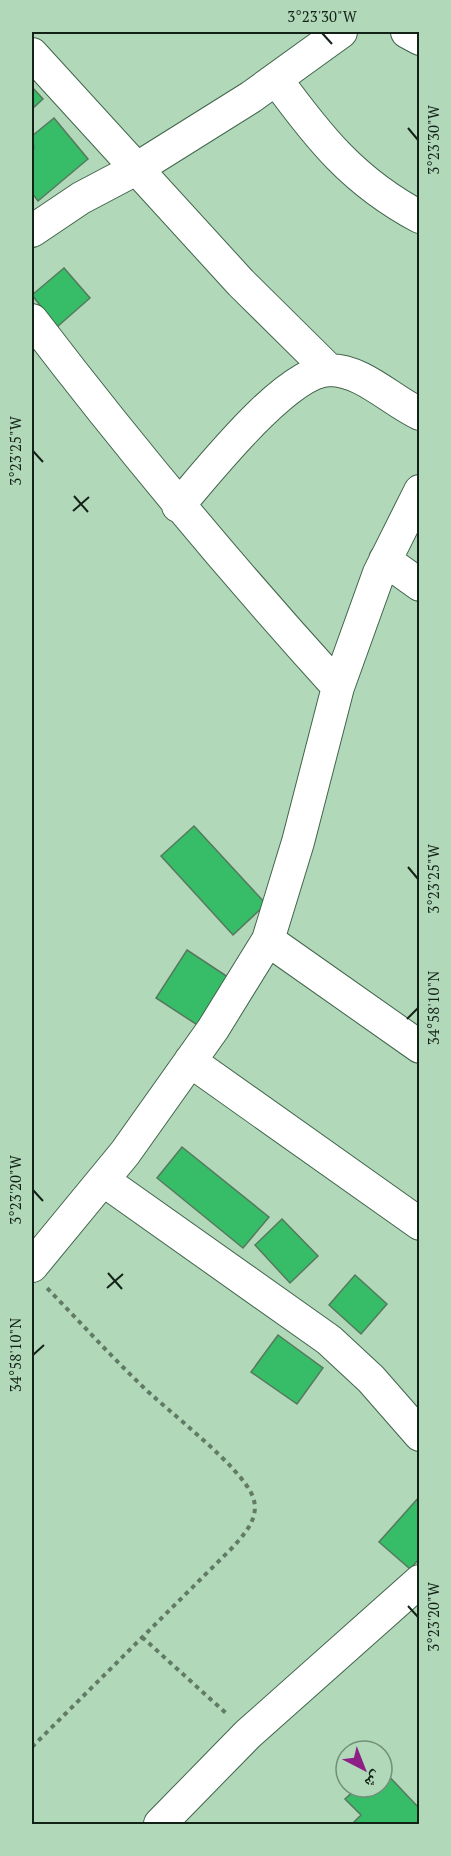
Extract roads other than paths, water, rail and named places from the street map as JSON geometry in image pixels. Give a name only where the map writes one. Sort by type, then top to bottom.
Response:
[{"type":"street","points":[[32,231],[81,198],[136,169],[276,79],[341,32]]},
{"type":"street","points":[[407,32],[420,39]]},
{"type":"street","points":[[32,54],[241,283],[329,370]]},
{"type":"street","points":[[276,79],[308,122],[350,170],[420,218]]},
{"type":"street","points":[[32,320],[178,506],[338,687]]},
{"type":"street","points":[[178,506],[267,408],[292,386],[311,376],[329,370],[352,375],[420,414]]},
{"type":"street","points":[[36,1274],[190,1061],[268,940],[298,842],[338,687],[385,560],[420,491]]},
{"type":"street","points":[[385,560],[420,585]]},
{"type":"street","points":[[268,940],[420,1047]]},
{"type":"street","points":[[190,1061],[420,1224]]},
{"type":"street","points":[[103,1180],[329,1340],[371,1379],[420,1435]]},
{"type":"street","points":[[160,1824],[248,1734],[420,1581]]}]
